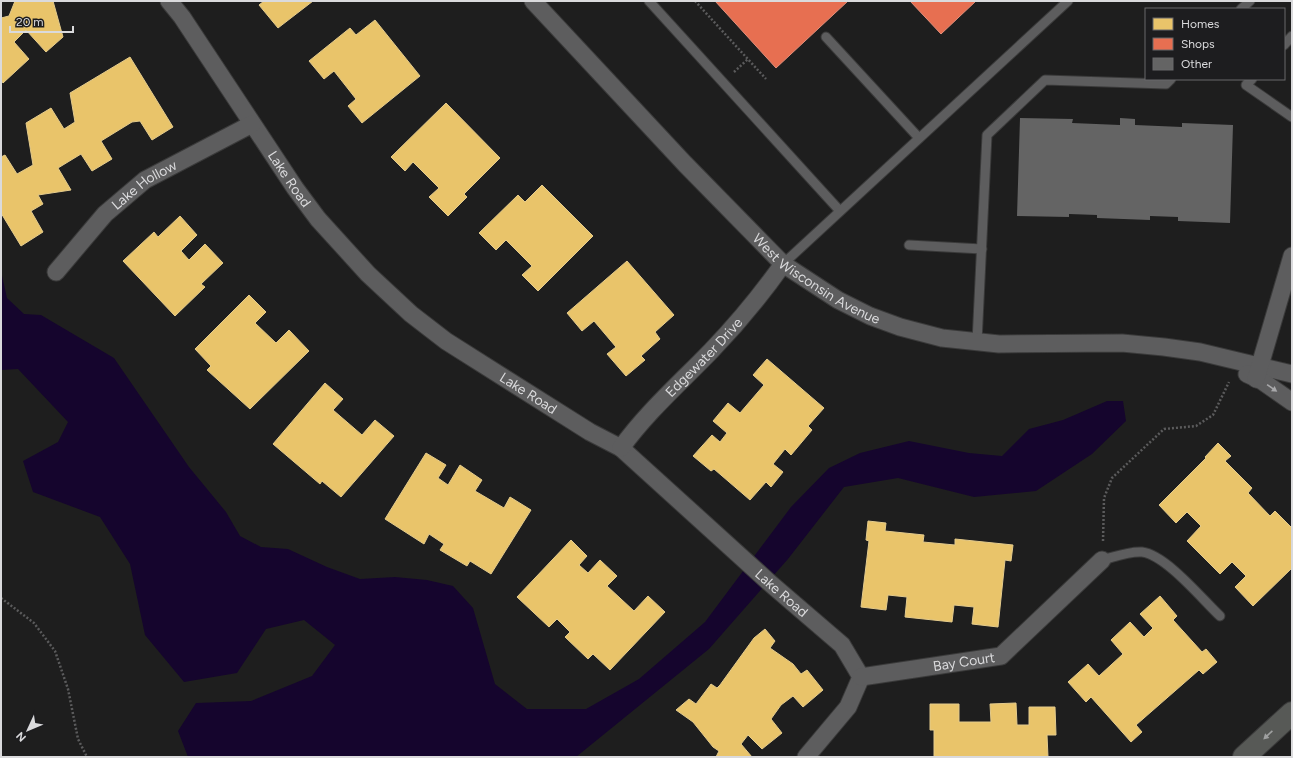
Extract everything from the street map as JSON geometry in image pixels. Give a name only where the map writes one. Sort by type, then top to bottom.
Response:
[{"type":"main road","points":[[1244,757],[1292,713]]},
{"type":"street","name":"Lake Road","points":[[169,1],[182,17],[252,124],[318,219],[368,274],[411,314],[446,341],[590,432],[621,448],[771,584],[842,645],[860,677]]},
{"type":"street","name":"West Wisconsin Avenue","points":[[533,1],[690,169],[782,264],[838,300],[870,316],[900,327],[942,338],[999,344],[1122,343],[1200,352],[1259,372],[1292,402]]},
{"type":"street","name":"Lake Hollow","points":[[56,272],[105,214],[145,180],[252,124]]},
{"type":"street","points":[[1259,372],[1292,256]]},
{"type":"street","name":"Edgewater Drive","points":[[621,448],[634,429],[711,351],[761,296],[782,264]]},
{"type":"street","name":"West Wisconsin Avenue","points":[[1200,352],[1235,369],[1292,374]]},
{"type":"street","name":"Bay Court","points":[[860,677],[1001,656],[1102,560]]},
{"type":"street","points":[[806,757],[848,707],[860,677]]},
{"type":"lane","points":[[649,1],[840,211]]},
{"type":"lane","points":[[782,264],[1068,1]]},
{"type":"lane","points":[[1285,44],[1292,36]]},
{"type":"lane","points":[[826,37],[919,138]]},
{"type":"lane","points":[[977,342],[987,135],[1045,80],[1166,84],[1170,80]]},
{"type":"lane","points":[[1251,80],[1246,85],[1292,117]]},
{"type":"lane","points":[[909,245],[982,249]]},
{"type":"lane","points":[[1102,560],[1141,552],[1149,554],[1170,566],[1220,616]]},
{"type":"path","points":[[694,1],[766,79]]},
{"type":"path","points":[[724,82],[748,59]]},
{"type":"path","points":[[1102,560],[1104,498],[1112,478],[1164,429],[1196,426],[1213,415],[1235,369]]},
{"type":"path","points":[[1,598],[34,623],[54,651],[68,689],[78,739],[88,757]]},
{"type":"shaded area","points":[[1,271],[7,298],[24,314],[41,315],[114,358],[189,467],[226,512],[240,536],[261,547],[288,549],[327,567],[360,579],[395,577],[427,580],[453,586],[473,608],[495,684],[527,709],[586,709],[639,679],[705,622],[791,507],[829,468],[860,453],[909,441],[969,453],[1002,456],[1029,429],[1063,420],[1107,401],[1123,401],[1126,421],[1092,454],[1036,491],[974,497],[898,478],[844,487],[788,559],[709,649],[576,757],[188,757],[178,731],[196,703],[251,701],[312,676],[335,645],[304,620],[266,629],[237,673],[184,682],[145,635],[130,564],[100,517],[33,492],[23,461],[58,442],[68,422],[18,369],[1,370]]},
{"type":"building: Homes","points":[[15,1],[53,1],[63,37],[46,52],[26,30],[14,42],[29,59],[3,83],[1,80],[1,18],[9,16]]},
{"type":"building: Homes","points":[[264,1],[313,1],[278,28],[259,5]]},
{"type":"building: Homes","points":[[375,20],[420,76],[362,123],[348,106],[356,99],[334,71],[324,79],[309,61],[350,28],[356,35]]},
{"type":"building: Homes","points":[[130,57],[173,127],[152,140],[140,121],[132,122],[101,141],[112,159],[92,171],[81,154],[58,168],[71,190],[38,195],[43,204],[31,211],[43,232],[21,246],[1,213],[1,157],[5,155],[17,174],[33,165],[26,123],[51,108],[64,129],[75,122],[70,93]]},
{"type":"building: Homes","points":[[446,103],[500,158],[464,194],[467,197],[448,216],[429,197],[439,188],[413,162],[405,171],[391,157]]},
{"type":"building: Homes","points":[[542,185],[593,236],[538,291],[522,275],[532,266],[506,240],[496,250],[479,233],[518,195],[525,202]]},
{"type":"building: Homes","points":[[180,216],[197,235],[181,251],[189,260],[205,244],[223,263],[201,284],[205,287],[175,316],[123,261],[154,232],[158,237]]},
{"type":"building: Homes","points":[[627,261],[674,315],[655,332],[660,339],[641,356],[645,360],[626,376],[607,354],[616,347],[594,321],[582,331],[567,313]]},
{"type":"building: Homes","points":[[249,295],[266,312],[255,323],[276,343],[289,330],[309,351],[250,409],[207,370],[211,366],[195,349]]},
{"type":"building: Homes","points":[[767,359],[824,408],[808,426],[812,430],[791,455],[785,449],[773,464],[783,472],[771,487],[766,482],[750,500],[714,469],[711,471],[693,456],[712,435],[720,442],[727,433],[713,421],[728,403],[740,413],[764,385],[753,375]]},
{"type":"building: Homes","points":[[325,383],[343,399],[333,410],[362,435],[375,420],[394,436],[341,497],[322,481],[320,484],[273,444]]},
{"type":"building: Homes","points":[[1218,443],[1231,456],[1225,461],[1252,488],[1248,493],[1270,516],[1275,511],[1292,528],[1292,568],[1253,606],[1235,587],[1246,576],[1232,562],[1220,574],[1187,541],[1201,526],[1187,512],[1176,523],[1159,505],[1206,458],[1205,457]]},
{"type":"building: Homes","points":[[426,453],[446,465],[438,478],[448,485],[460,465],[482,480],[475,491],[504,508],[510,497],[531,510],[491,574],[470,561],[467,566],[440,550],[444,544],[429,534],[424,544],[385,519]]},
{"type":"building: Homes","points":[[868,521],[886,523],[885,531],[924,535],[923,542],[955,545],[955,539],[1013,545],[1011,561],[1005,560],[998,627],[972,624],[974,607],[954,605],[952,622],[905,617],[907,597],[888,595],[886,610],[861,607],[869,541],[866,540]]},
{"type":"building: Homes","points":[[571,540],[587,556],[579,565],[588,573],[600,560],[617,576],[607,586],[634,611],[648,596],[665,612],[610,670],[593,654],[588,659],[565,637],[570,632],[557,619],[549,627],[517,597]]},
{"type":"building: Homes","points":[[1160,596],[1177,616],[1173,620],[1202,652],[1206,649],[1217,662],[1203,674],[1199,670],[1136,725],[1142,732],[1131,742],[1091,697],[1086,702],[1068,682],[1088,664],[1099,676],[1123,654],[1111,640],[1130,622],[1144,637],[1153,628],[1140,614]]},
{"type":"building: Homes","points":[[765,629],[775,641],[770,648],[793,664],[801,674],[807,670],[823,690],[803,707],[793,696],[781,705],[771,719],[782,733],[762,749],[748,735],[741,744],[752,757],[716,757],[719,751],[713,747],[693,722],[676,710],[689,699],[696,704],[711,684],[717,688],[754,638]]},
{"type":"building: Homes","points":[[1016,703],[1017,725],[1029,725],[1029,707],[1055,707],[1056,735],[1047,735],[1048,757],[934,757],[934,730],[930,730],[930,704],[959,704],[959,722],[991,722],[990,704]]},
{"type":"building: Shops","points":[[715,1],[848,1],[776,68]]},
{"type":"building: Shops","points":[[910,1],[976,1],[941,34]]},
{"type":"building: Other","points":[[1020,118],[1073,119],[1072,123],[1120,125],[1120,118],[1135,119],[1135,125],[1182,127],[1182,123],[1233,125],[1230,223],[1178,221],[1178,217],[1150,216],[1150,220],[1097,218],[1097,215],[1069,214],[1069,217],[1017,216]]}]
